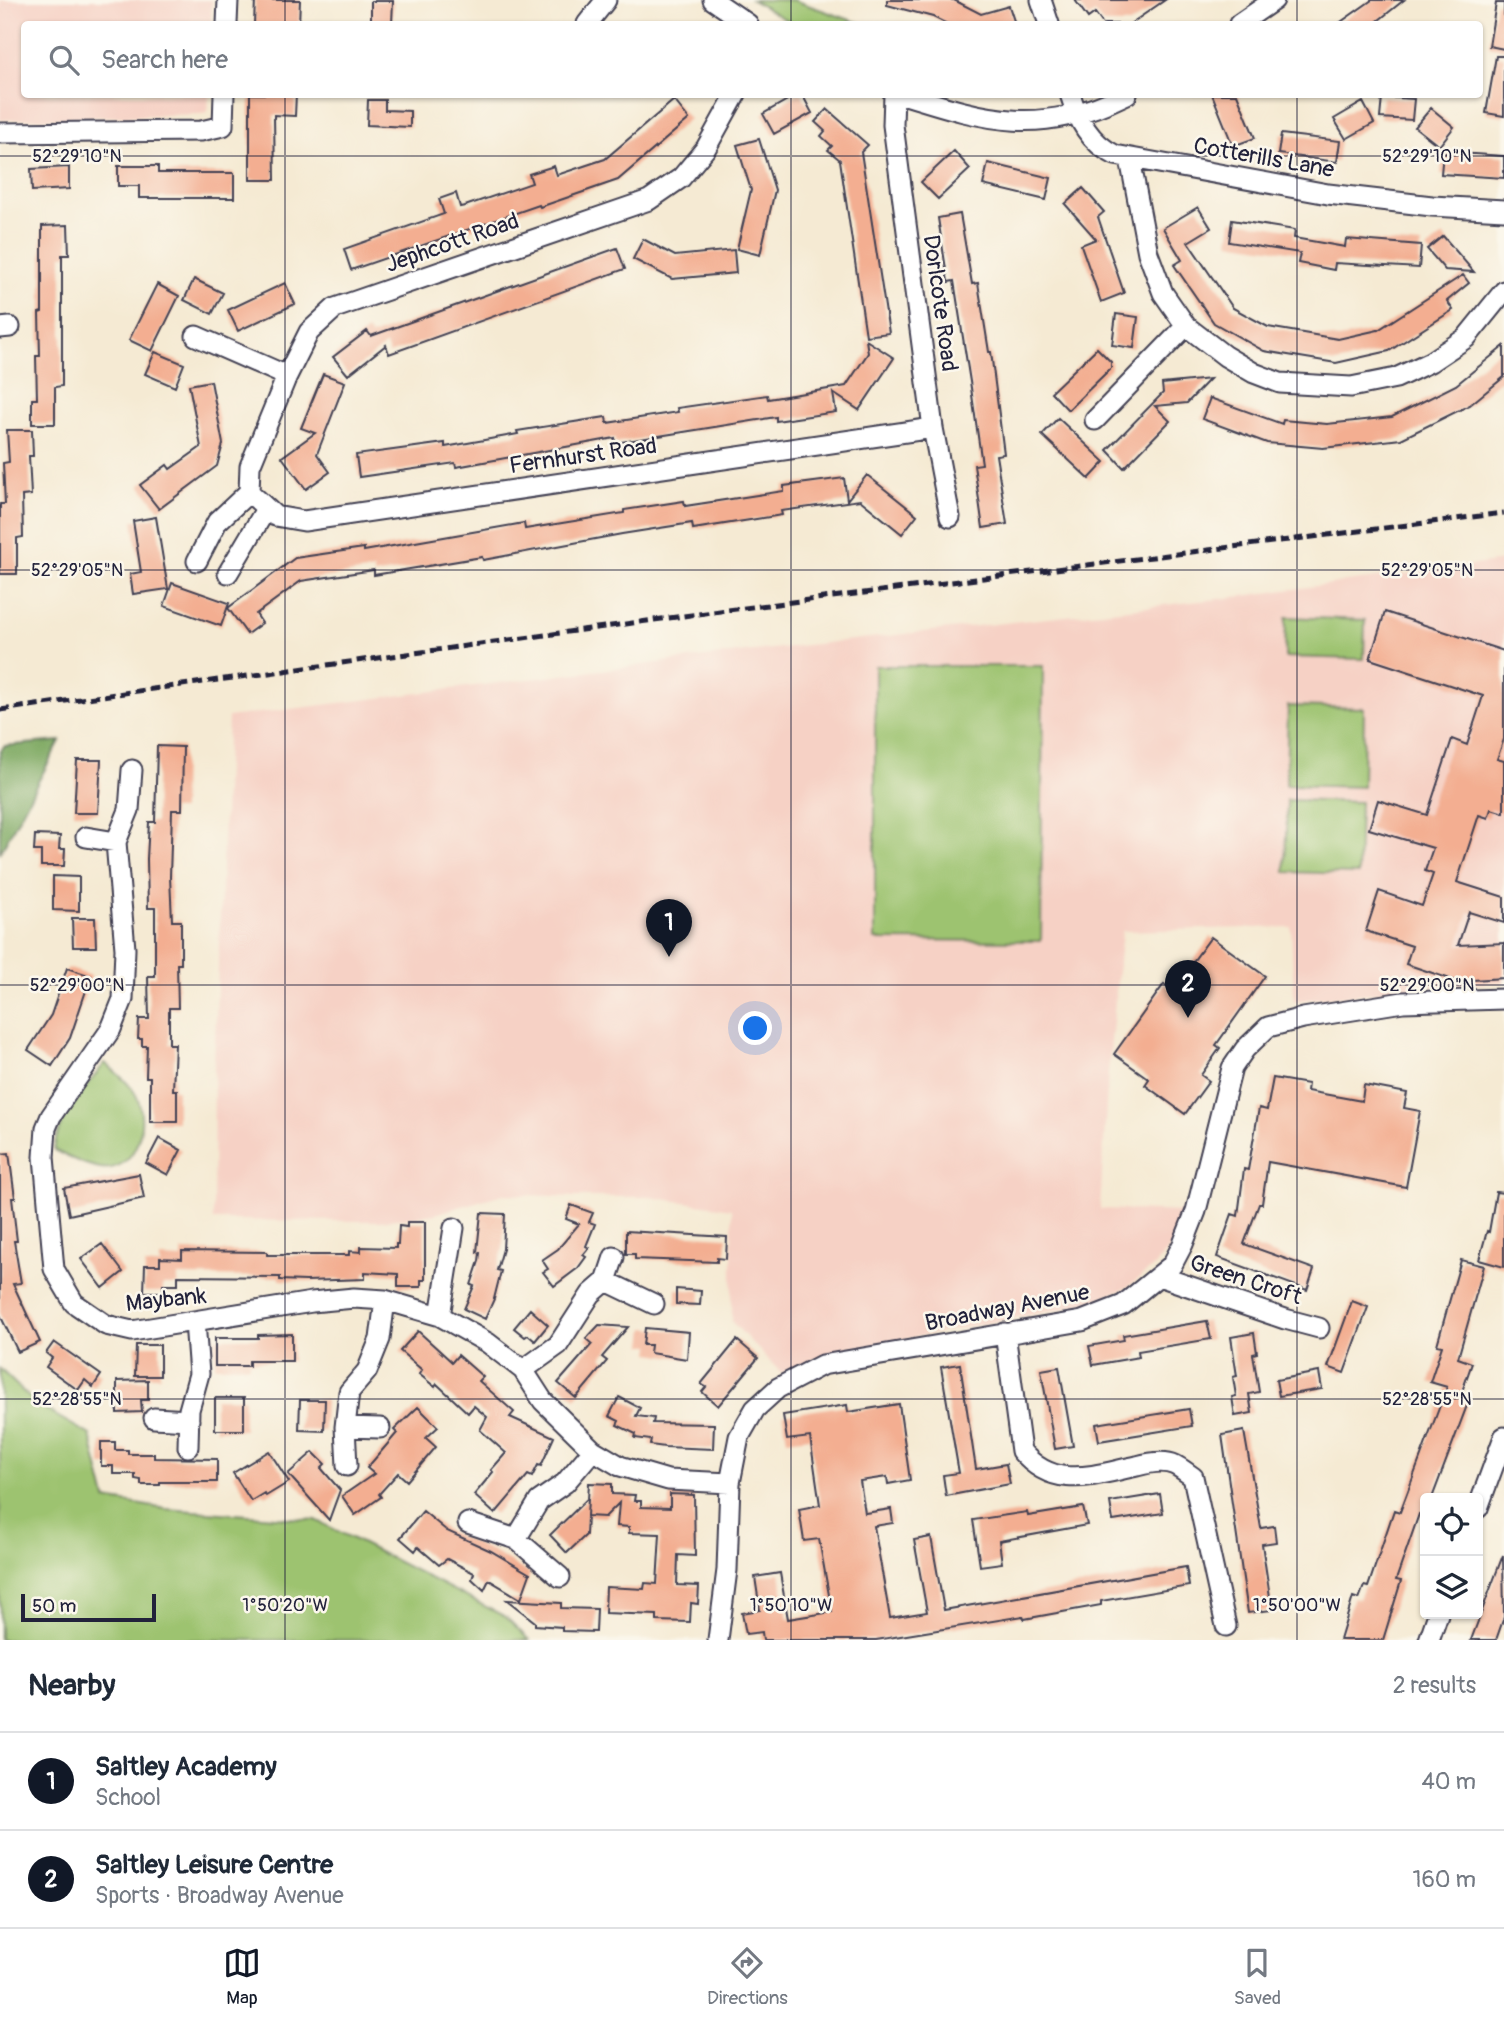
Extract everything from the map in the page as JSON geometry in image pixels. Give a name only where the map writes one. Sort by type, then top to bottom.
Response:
[{"type":"street","points":[[227,21],[228,0]]},
{"type":"street","points":[[590,21],[607,0]]},
{"type":"street","points":[[713,0],[744,21]]},
{"type":"street","points":[[1041,0],[1048,21]]},
{"type":"street","points":[[1243,21],[1274,0]]},
{"type":"street","points":[[0,132],[201,131],[223,126],[224,98]]},
{"type":"street","name":"Jephcott Road","points":[[249,492],[250,466],[288,376],[309,332],[335,308],[649,200],[681,178],[706,148],[734,98]]},
{"type":"street","name":"Dorlcote Road","points":[[894,98],[893,125],[933,428],[950,517]]},
{"type":"street","points":[[915,98],[975,117],[1009,122],[1050,120],[1077,114],[1117,98]]},
{"type":"street","name":"Cotterills Lane","points":[[1071,98],[1077,114],[1094,141],[1106,150],[1130,159],[1328,194],[1432,206],[1504,210]]},
{"type":"street","points":[[1130,159],[1148,253],[1163,293],[1186,326],[1225,356],[1254,373],[1280,383],[1351,387],[1396,379],[1430,362],[1465,338],[1504,290]]},
{"type":"street","points":[[1094,420],[1186,326]]},
{"type":"street","points":[[196,336],[288,376]]},
{"type":"street","name":"Fernhurst Road","points":[[249,492],[275,516],[304,521],[933,428]]},
{"type":"street","points":[[197,561],[217,522],[249,492]]},
{"type":"street","points":[[228,573],[267,509]]},
{"type":"street","name":"Maybank","points":[[132,770],[129,810],[116,842],[125,949],[123,999],[111,1030],[58,1105],[46,1128],[44,1157],[54,1269],[74,1303],[106,1325],[132,1331],[312,1302],[354,1298],[385,1300],[440,1316],[488,1343],[523,1370],[543,1401],[593,1450],[620,1466],[668,1480],[730,1483]]},
{"type":"street","points":[[86,837],[116,842]]},
{"type":"street","name":"Broadway Avenue","points":[[718,1640],[727,1570],[730,1483],[739,1437],[755,1409],[778,1388],[822,1365],[1082,1321],[1123,1305],[1172,1265],[1196,1211],[1232,1068],[1245,1049],[1268,1027],[1303,1018],[1403,1002],[1504,999]]},
{"type":"street","points":[[440,1316],[454,1228]]},
{"type":"street","points":[[523,1370],[558,1345],[591,1294],[606,1281],[614,1257]]},
{"type":"street","name":"Green Croft","points":[[1159,1276],[1285,1320],[1319,1328]]},
{"type":"street","points":[[606,1281],[654,1304]]},
{"type":"street","points":[[347,1466],[345,1427],[349,1392],[367,1371],[380,1339],[385,1300]]},
{"type":"street","points":[[188,1447],[189,1410],[199,1374],[195,1322]]},
{"type":"street","points":[[1005,1333],[1021,1451],[1031,1463],[1049,1474],[1078,1478],[1148,1463],[1173,1464],[1193,1477],[1226,1626]]},
{"type":"street","points":[[154,1418],[188,1420]]},
{"type":"street","points":[[345,1427],[380,1428]]},
{"type":"street","points":[[1483,1494],[1504,1437]]},
{"type":"street","points":[[516,1539],[539,1502],[565,1483],[593,1450]]},
{"type":"street","points":[[468,1523],[516,1539],[560,1577]]},
{"type":"street","points":[[1429,1640],[1436,1619]]},
{"type":"shaded area","points":[[0,0],[212,0],[211,21],[21,21],[21,98],[209,98],[206,113],[0,120]]},
{"type":"shaded area","points":[[1504,561],[1504,982],[1294,1001],[1291,927],[1122,931],[1108,1072],[1100,1209],[1185,1212],[1175,1241],[1156,1265],[1126,1288],[1086,1304],[829,1354],[781,1373],[732,1322],[732,1209],[649,1197],[503,1194],[435,1214],[380,1221],[213,1220],[214,1067],[228,717],[737,653],[1227,598]]},
{"type":"green space","points":[[752,0],[793,0],[853,21],[788,21]]},
{"type":"green space","points":[[1286,617],[1365,620],[1364,659],[1285,657]]},
{"type":"green space","points":[[875,666],[1043,666],[1041,941],[875,940]]},
{"type":"green space","points":[[1288,706],[1364,708],[1363,787],[1286,785]]},
{"type":"green space","points":[[60,741],[0,853],[0,752],[4,746]]},
{"type":"green space","points":[[1287,800],[1360,802],[1358,874],[1285,872]]},
{"type":"green space","points":[[105,1063],[133,1090],[141,1111],[140,1135],[136,1146],[122,1164],[111,1168],[82,1163],[54,1150],[66,1115]]},
{"type":"green space","points":[[0,1369],[36,1404],[90,1435],[106,1499],[166,1509],[316,1520],[506,1617],[529,1640],[0,1640]]},
{"type":"building","points":[[255,0],[300,0],[299,21],[254,21]]},
{"type":"building","points":[[887,0],[954,0],[981,14],[1009,6],[1014,21],[941,21],[887,5]]},
{"type":"building","points":[[1075,0],[1165,0],[1134,21],[1101,21],[1095,13],[1088,18]]},
{"type":"building","points":[[1372,0],[1404,0],[1378,21],[1342,21]]},
{"type":"building","points":[[371,1],[393,1],[392,21],[371,21]]},
{"type":"building","points":[[1496,3],[1504,3],[1504,49],[1489,46]]},
{"type":"building","points":[[1496,56],[1504,56],[1504,116],[1486,113]]},
{"type":"building","points":[[250,98],[296,98],[295,116],[274,115],[275,180],[250,180]]},
{"type":"building","points":[[791,98],[804,98],[812,113],[774,134],[763,114]]},
{"type":"building","points":[[1214,98],[1239,98],[1255,138],[1233,146]]},
{"type":"building","points":[[1382,98],[1414,99],[1412,120],[1380,118]]},
{"type":"building","points":[[368,100],[385,100],[385,110],[410,111],[410,127],[367,125]]},
{"type":"building","points":[[674,100],[689,119],[618,180],[351,270],[344,249],[444,214],[439,199],[456,193],[460,207],[465,206],[532,183],[529,174],[554,166],[557,175],[605,159]]},
{"type":"building","points":[[1363,102],[1374,123],[1346,139],[1334,119]]},
{"type":"building","points":[[1431,108],[1454,127],[1439,146],[1415,127]]},
{"type":"building","points":[[827,109],[868,145],[861,152],[889,333],[866,336],[840,160],[828,150],[832,146],[821,136],[825,131],[815,122]]},
{"type":"building","points":[[1281,134],[1340,141],[1337,162],[1278,154]]},
{"type":"building","points":[[759,139],[775,190],[760,255],[737,249],[751,190],[737,145]]},
{"type":"building","points":[[954,151],[970,169],[938,199],[921,182]]},
{"type":"building","points":[[1443,152],[1504,156],[1504,178],[1441,174]]},
{"type":"building","points":[[988,163],[1051,178],[1046,200],[983,185]]},
{"type":"building","points":[[118,166],[158,166],[158,173],[234,173],[234,198],[139,198],[139,186],[118,186]]},
{"type":"building","points":[[69,167],[69,189],[32,191],[31,169]]},
{"type":"building","points":[[1083,188],[1104,212],[1098,217],[1124,293],[1101,302],[1081,245],[1096,239],[1065,204]]},
{"type":"building","points":[[1198,207],[1211,228],[1188,242],[1233,308],[1268,327],[1338,339],[1378,330],[1463,275],[1469,283],[1447,301],[1453,310],[1389,351],[1336,363],[1264,351],[1214,323],[1174,265],[1182,260],[1163,228]]},
{"type":"building","points":[[960,214],[972,284],[978,283],[991,352],[1004,454],[996,455],[1007,524],[983,528],[974,465],[982,464],[971,388],[954,281],[948,282],[938,218]]},
{"type":"building","points":[[1232,220],[1295,230],[1294,238],[1345,247],[1346,239],[1421,245],[1419,268],[1335,263],[1334,270],[1298,263],[1300,253],[1229,242]]},
{"type":"building","points":[[68,225],[69,255],[62,255],[62,386],[55,387],[55,424],[32,424],[32,399],[37,399],[36,356],[40,356],[42,226]]},
{"type":"building","points":[[1443,236],[1474,272],[1445,270],[1427,249]]},
{"type":"building","points":[[643,239],[675,256],[734,250],[736,273],[672,279],[633,259]]},
{"type":"building","points":[[617,248],[625,269],[389,354],[386,345],[348,375],[333,357],[367,331],[371,336]]},
{"type":"building","points":[[194,279],[223,293],[212,314],[184,300]]},
{"type":"building","points":[[285,283],[295,304],[238,331],[228,310]]},
{"type":"building","points":[[157,284],[179,296],[152,351],[129,340]]},
{"type":"building","points":[[1116,314],[1138,317],[1134,348],[1112,345]]},
{"type":"building","points":[[866,340],[894,358],[859,410],[833,393],[836,412],[776,421],[776,417],[615,443],[615,438],[456,467],[455,463],[359,477],[356,455],[445,443],[445,447],[518,434],[517,431],[606,417],[607,423],[678,412],[677,408],[767,395],[768,399],[846,386],[868,353]]},
{"type":"building","points":[[1504,346],[1504,377],[1470,405],[1401,439],[1323,448],[1267,443],[1202,419],[1210,398],[1282,424],[1283,420],[1327,424],[1392,417],[1456,385]]},
{"type":"building","points":[[1097,348],[1111,362],[1111,368],[1068,410],[1051,392]]},
{"type":"building","points":[[155,352],[184,364],[175,387],[145,374]]},
{"type":"building","points":[[323,374],[345,382],[317,454],[330,472],[306,489],[282,457],[315,433],[301,428]]},
{"type":"building","points":[[1210,379],[1187,403],[1155,406],[1170,421],[1124,468],[1107,450],[1163,393],[1162,384]]},
{"type":"building","points":[[211,381],[223,444],[217,466],[159,509],[140,485],[167,465],[170,469],[201,447],[189,385]]},
{"type":"building","points":[[1058,418],[1105,462],[1089,479],[1042,435]]},
{"type":"building","points":[[7,430],[32,430],[33,456],[29,456],[31,495],[22,496],[23,537],[17,538],[17,574],[0,574],[0,504],[5,504],[3,463],[9,462]]},
{"type":"building","points":[[867,475],[917,515],[902,534],[860,500],[781,511],[782,515],[693,529],[692,523],[622,534],[483,560],[482,557],[374,575],[374,570],[301,581],[256,614],[262,623],[247,634],[228,608],[295,558],[364,548],[364,551],[524,523],[525,529],[684,501],[685,506],[784,491],[784,486],[844,478],[847,500]]},
{"type":"building","points":[[156,517],[168,589],[133,594],[130,574],[141,572],[133,521]]},
{"type":"building","points":[[172,583],[229,603],[221,626],[164,606]]},
{"type":"building","points":[[1385,612],[1504,651],[1504,739],[1497,759],[1504,761],[1504,813],[1491,809],[1488,818],[1479,815],[1457,882],[1504,897],[1504,923],[1469,912],[1458,945],[1504,943],[1504,978],[1456,981],[1406,964],[1412,946],[1366,931],[1379,891],[1422,906],[1433,874],[1425,871],[1433,848],[1369,829],[1378,800],[1427,815],[1452,739],[1467,745],[1483,696],[1370,659]]},
{"type":"building","points":[[157,746],[183,747],[182,810],[172,810],[170,877],[172,921],[181,921],[181,964],[177,964],[178,1008],[169,1008],[169,1044],[175,1044],[173,1090],[177,1090],[177,1122],[150,1122],[150,1077],[146,1077],[147,1046],[142,1046],[142,1039],[138,1039],[139,1019],[149,1019],[148,976],[155,976],[155,908],[148,908],[147,859],[149,822],[155,822]]},
{"type":"building","points":[[77,760],[101,760],[98,813],[74,813]]},
{"type":"building","points":[[35,835],[60,836],[59,849],[65,849],[64,866],[41,866],[41,851],[34,851]]},
{"type":"building","points":[[53,876],[79,877],[79,911],[53,910]]},
{"type":"building","points":[[72,918],[95,918],[96,947],[73,947]]},
{"type":"building","points":[[1211,937],[1265,976],[1216,1045],[1220,1048],[1201,1075],[1209,1081],[1185,1114],[1145,1085],[1149,1079],[1114,1054],[1164,984],[1172,990]]},
{"type":"building","points":[[67,968],[91,976],[70,1038],[52,1066],[28,1050],[51,1015]]},
{"type":"building","points":[[1273,1078],[1308,1084],[1307,1091],[1362,1101],[1364,1085],[1407,1093],[1404,1108],[1420,1111],[1406,1187],[1268,1162],[1262,1204],[1259,1204],[1244,1244],[1314,1269],[1307,1290],[1217,1257],[1232,1214],[1238,1216],[1244,1169],[1248,1170],[1259,1108],[1267,1110]]},
{"type":"building","points":[[159,1138],[181,1150],[168,1175],[146,1163]]},
{"type":"building","points":[[9,1153],[15,1198],[12,1198],[17,1241],[14,1241],[21,1283],[13,1284],[40,1342],[18,1352],[0,1315],[0,1154]]},
{"type":"building","points":[[139,1174],[144,1198],[69,1215],[64,1188]]},
{"type":"building","points":[[1496,1192],[1504,1193],[1504,1267],[1479,1260],[1487,1231],[1489,1232]]},
{"type":"building","points":[[571,1205],[593,1213],[589,1222],[595,1224],[586,1246],[589,1248],[583,1255],[586,1257],[578,1268],[554,1286],[543,1272],[548,1269],[542,1260],[558,1249],[579,1224],[566,1219]]},
{"type":"building","points":[[481,1213],[505,1214],[503,1249],[497,1270],[501,1271],[494,1299],[485,1319],[464,1309],[474,1286],[471,1285],[479,1261],[480,1253],[477,1252]]},
{"type":"building","points":[[407,1222],[425,1222],[425,1280],[421,1280],[421,1287],[398,1287],[398,1274],[365,1272],[365,1279],[306,1281],[280,1280],[280,1277],[178,1276],[178,1285],[163,1285],[163,1292],[144,1292],[145,1265],[160,1265],[160,1258],[182,1259],[182,1251],[349,1255],[349,1251],[361,1252],[361,1247],[396,1248],[399,1226],[407,1227]]},
{"type":"building","points":[[626,1231],[727,1237],[726,1259],[717,1258],[717,1262],[635,1259],[635,1254],[626,1254]]},
{"type":"building","points":[[102,1244],[123,1272],[103,1288],[81,1259]]},
{"type":"building","points":[[1461,1260],[1484,1266],[1458,1358],[1472,1363],[1460,1397],[1469,1400],[1434,1493],[1420,1493],[1420,1514],[1396,1580],[1401,1581],[1383,1640],[1340,1640],[1353,1597],[1359,1599],[1364,1586],[1368,1587],[1394,1510],[1400,1512],[1447,1387],[1430,1382],[1442,1346],[1437,1345]]},
{"type":"building","points":[[676,1289],[701,1291],[700,1305],[676,1304]]},
{"type":"building","points":[[1352,1301],[1368,1307],[1344,1373],[1328,1367]]},
{"type":"building","points":[[530,1309],[548,1325],[535,1341],[514,1328]]},
{"type":"building","points":[[1207,1321],[1211,1339],[1138,1351],[1139,1357],[1093,1365],[1089,1346],[1124,1340],[1123,1335]]},
{"type":"building","points":[[599,1325],[628,1327],[602,1357],[607,1361],[576,1398],[558,1383],[592,1344],[586,1339]]},
{"type":"building","points":[[645,1328],[689,1332],[687,1359],[650,1353],[651,1345],[643,1345]]},
{"type":"building","points":[[418,1331],[452,1362],[458,1355],[483,1377],[479,1381],[514,1412],[510,1417],[554,1437],[541,1466],[538,1465],[532,1477],[528,1475],[495,1514],[474,1495],[506,1453],[480,1430],[487,1417],[474,1406],[468,1413],[437,1384],[435,1387],[419,1374],[422,1370],[400,1351]]},
{"type":"building","points":[[1254,1333],[1257,1353],[1253,1354],[1259,1392],[1249,1394],[1252,1413],[1235,1416],[1233,1377],[1237,1376],[1231,1337]]},
{"type":"building","points":[[292,1334],[292,1361],[249,1361],[249,1366],[215,1366],[215,1338],[258,1338],[258,1335]]},
{"type":"building","points":[[737,1340],[758,1358],[718,1406],[702,1392],[706,1387],[701,1384]]},
{"type":"building","points":[[54,1342],[101,1375],[93,1387],[85,1380],[78,1390],[46,1367],[52,1358],[46,1353]]},
{"type":"building","points":[[136,1345],[160,1345],[160,1376],[135,1376]]},
{"type":"building","points":[[960,1364],[976,1469],[1006,1464],[1010,1484],[946,1496],[943,1475],[959,1473],[941,1367]]},
{"type":"building","points":[[1059,1367],[1073,1446],[1055,1449],[1041,1370]]},
{"type":"building","points":[[1319,1372],[1322,1389],[1279,1396],[1276,1380]]},
{"type":"building","points":[[148,1380],[148,1400],[141,1400],[142,1412],[117,1413],[117,1381]]},
{"type":"building","points":[[619,1397],[640,1408],[636,1416],[654,1418],[653,1423],[714,1424],[713,1449],[650,1445],[651,1440],[635,1438],[636,1434],[617,1425],[619,1421],[609,1416]]},
{"type":"building","points":[[215,1398],[244,1398],[244,1430],[215,1430]]},
{"type":"building","points":[[300,1400],[325,1400],[324,1431],[299,1430]]},
{"type":"building","points":[[899,1404],[910,1480],[888,1484],[887,1477],[860,1481],[865,1513],[891,1509],[893,1523],[874,1526],[890,1618],[927,1612],[914,1540],[931,1537],[944,1610],[1186,1567],[1189,1586],[1101,1601],[1101,1605],[1024,1619],[1023,1616],[876,1640],[763,1640],[762,1632],[746,1634],[742,1613],[760,1610],[755,1577],[780,1573],[788,1619],[832,1612],[819,1539],[804,1541],[799,1509],[820,1505],[810,1437],[787,1440],[783,1415],[847,1405],[848,1412]]},
{"type":"building","points":[[418,1407],[438,1427],[426,1438],[436,1447],[407,1481],[398,1473],[379,1494],[381,1497],[355,1515],[342,1496],[374,1474],[367,1468],[397,1433],[394,1430]]},
{"type":"building","points":[[1189,1409],[1192,1426],[1099,1441],[1096,1424]]},
{"type":"building","points":[[1244,1431],[1261,1528],[1274,1526],[1276,1542],[1262,1544],[1272,1610],[1248,1613],[1222,1435]]},
{"type":"building","points":[[101,1442],[115,1442],[115,1450],[128,1450],[128,1454],[154,1454],[154,1458],[217,1459],[217,1482],[160,1482],[160,1485],[141,1485],[141,1480],[135,1479],[135,1474],[113,1474],[113,1466],[101,1466]]},
{"type":"building","points":[[269,1451],[289,1482],[266,1496],[264,1493],[251,1501],[233,1473]]},
{"type":"building","points":[[313,1452],[325,1464],[321,1468],[340,1490],[329,1520],[288,1474]]},
{"type":"building","points":[[589,1483],[612,1484],[612,1494],[635,1495],[634,1501],[641,1501],[641,1507],[670,1508],[670,1494],[694,1495],[695,1556],[678,1555],[677,1585],[699,1586],[698,1604],[691,1603],[690,1622],[657,1621],[657,1615],[605,1613],[606,1587],[644,1589],[645,1583],[657,1584],[660,1534],[629,1533],[629,1527],[617,1526],[619,1503],[605,1517],[587,1516]]},
{"type":"building","points":[[1160,1494],[1163,1513],[1113,1521],[1110,1502]]},
{"type":"building","points":[[588,1498],[586,1535],[567,1553],[550,1535]]},
{"type":"building","points":[[1083,1507],[1087,1525],[999,1541],[1002,1563],[980,1566],[973,1520],[1027,1512],[1028,1516]]},
{"type":"building","points":[[423,1511],[447,1531],[491,1551],[530,1574],[521,1599],[489,1580],[484,1590],[472,1579],[474,1573],[447,1559],[439,1565],[418,1547],[415,1551],[400,1538]]},
{"type":"building","points":[[1503,1555],[1504,1617],[1496,1640],[1471,1640],[1479,1619],[1483,1619],[1483,1608]]},
{"type":"building","points":[[507,1600],[561,1603],[561,1608],[597,1609],[596,1632],[562,1631],[562,1627],[535,1625],[535,1622]]},
{"type":"railway","points":[[0,710],[720,611],[1504,513]]},
{"type":"place","name":"Saltley Academy","points":[[669,957]]},
{"type":"place","name":"Saltley Leisure Centre","points":[[1188,1018]]}]
